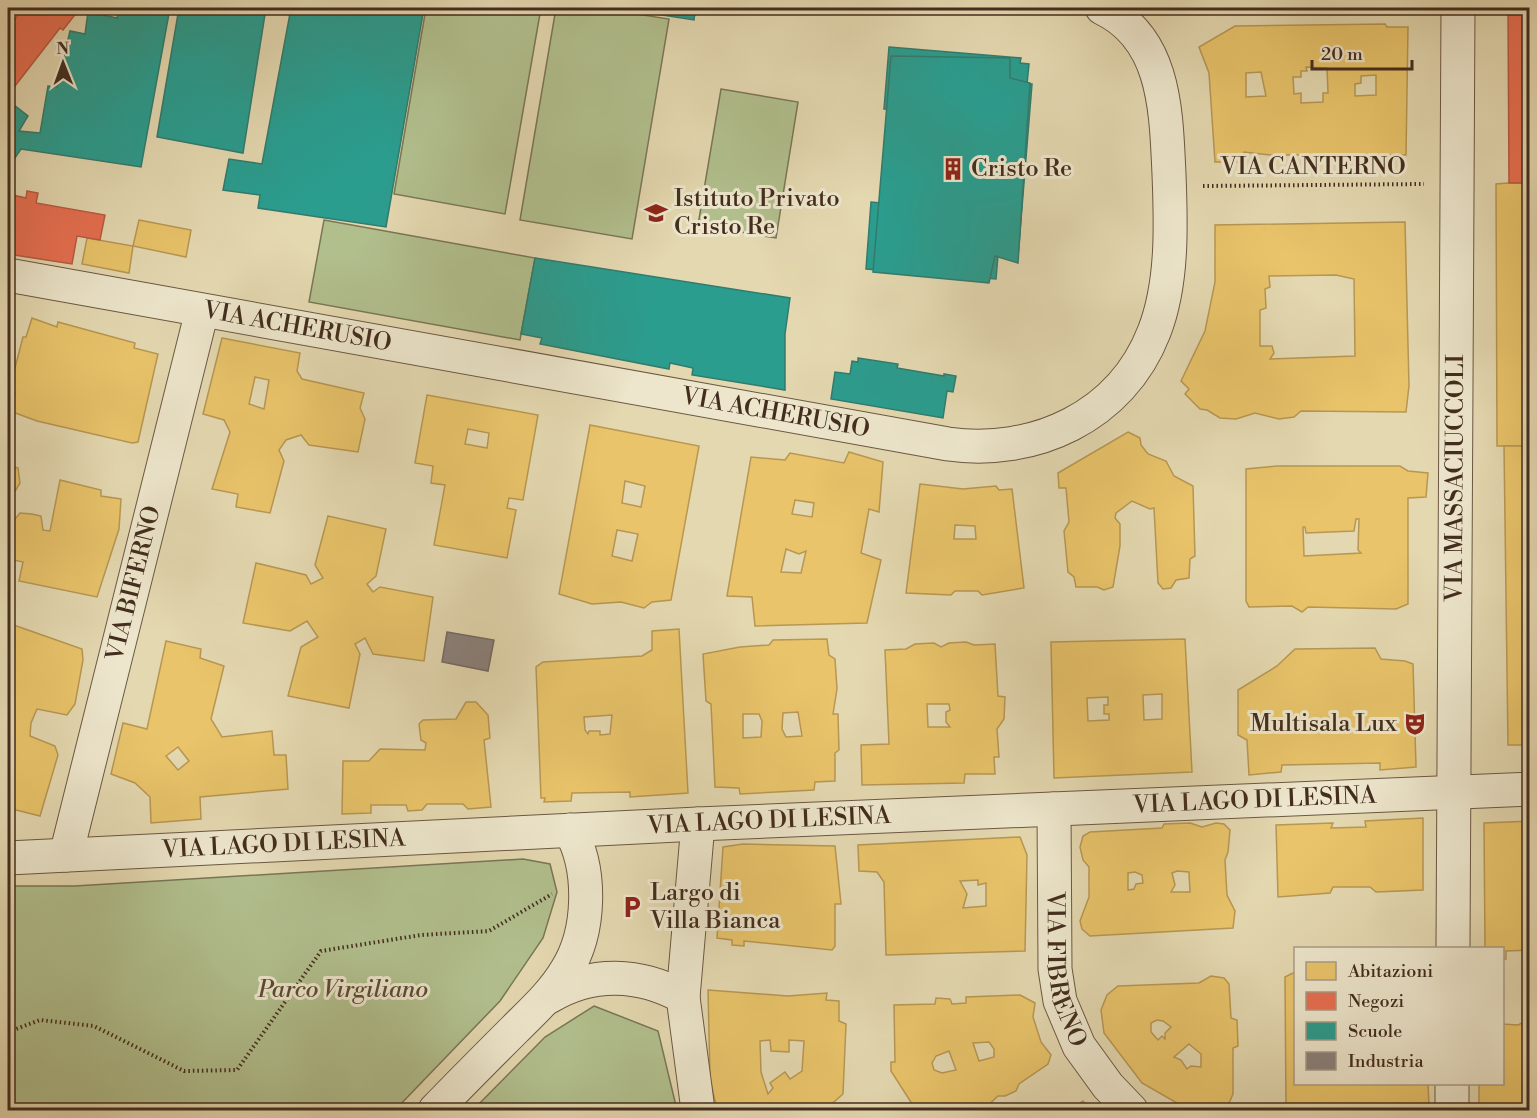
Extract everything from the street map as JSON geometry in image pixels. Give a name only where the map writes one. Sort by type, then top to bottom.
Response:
[{"type":"street","name":"VIA ACHERUSIO","points":[[8,275],[918,440],[970,447],[1012,445],[1046,436],[1090,411],[1121,385],[1140,359],[1155,330],[1163,297],[1168,246],[1169,186],[1165,110],[1153,61],[1138,35],[1120,18],[1102,8]]},
{"type":"street","name":"VIA MASSACIUCCOLI","points":[[1453,947],[1456,793],[1458,8]]},
{"type":"street","name":"VIA BIFERNO","points":[[66,855],[202,311]]},
{"type":"street","name":"VIA LAGO DI LESINA","points":[[8,858],[698,824],[1530,789]]},
{"type":"street","name":"VIA FIBRENO","points":[[1054,809],[1055,969],[1060,1001],[1079,1046],[1108,1086],[1131,1110]]},
{"type":"street","points":[[698,824],[683,997],[698,1110]]},
{"type":"street","points":[[435,1110],[542,1001],[567,970],[574,954],[582,923],[585,891],[582,860],[570,830]]},
{"type":"street","points":[[542,1001],[574,983],[598,978],[654,984],[683,997]]},
{"type":"street","points":[[1452,1085],[1452,1110]]},
{"type":"path","name":"VIA CANTERNO","points":[[1169,186],[1458,184]]},
{"type":"path","points":[[8,1032],[40,1020],[94,1026],[184,1071],[237,1070],[321,951],[421,935],[489,931],[557,892],[585,891]]},
{"type":"green space","points":[[426,8],[541,8],[505,214],[394,194]]},
{"type":"green space","points":[[556,8],[598,8],[669,19],[632,239],[520,220]]},
{"type":"green space","points":[[721,89],[798,102],[776,238],[698,225]]},
{"type":"green space","points":[[324,220],[535,258],[520,340],[309,302]]},
{"type":"green space","name":"Parco Virgiliano","points":[[523,859],[550,864],[557,892],[543,938],[500,1001],[395,1110],[8,1110],[8,886],[75,886]]},
{"type":"green space","points":[[594,1006],[658,1031],[677,1110],[473,1110],[545,1037]]},
{"type":"building: Abitazioni","points":[[1385,24],[1387,27],[1408,27],[1406,155],[1270,155],[1244,152],[1242,162],[1215,162],[1209,73],[1199,47],[1235,26]],"holes":[[[1306,67],[1327,68],[1328,93],[1323,93],[1323,102],[1301,103],[1301,93],[1294,94],[1293,77],[1301,77],[1301,71],[1307,71]],[[1261,72],[1266,96],[1246,97],[1246,73]],[[1376,75],[1376,95],[1355,96],[1355,84],[1361,83],[1361,76]]]},
{"type":"building: Abitazioni","points":[[1530,183],[1530,446],[1497,446],[1496,184]]},
{"type":"building: Abitazioni","points":[[139,220],[191,230],[186,257],[133,246]]},
{"type":"building: Abitazioni","points":[[1405,222],[1409,386],[1406,412],[1301,411],[1294,417],[1279,419],[1255,413],[1236,419],[1220,418],[1207,410],[1200,409],[1185,394],[1189,389],[1181,381],[1205,331],[1215,282],[1215,225]],"holes":[[[1336,275],[1354,279],[1355,356],[1270,359],[1274,353],[1272,346],[1260,346],[1260,310],[1266,308],[1265,289],[1270,287],[1269,276]]]},
{"type":"building: Abitazioni","points":[[87,238],[133,246],[129,273],[82,264]]},
{"type":"building: Abitazioni","points":[[32,318],[57,327],[58,322],[135,343],[134,348],[158,354],[138,442],[132,443],[37,421],[10,411],[15,393],[9,391],[23,337],[26,337]]},
{"type":"building: Abitazioni","points":[[222,338],[300,353],[297,371],[302,379],[364,393],[360,408],[365,419],[358,452],[309,445],[301,435],[286,440],[279,450],[284,461],[270,513],[236,507],[238,494],[212,489],[230,432],[224,420],[203,414]],"holes":[[[255,377],[269,380],[264,409],[249,404]]]},
{"type":"building: Abitazioni","points":[[427,395],[538,415],[523,500],[509,498],[507,508],[516,510],[507,558],[434,545],[445,485],[431,483],[433,466],[415,463]],"holes":[[[468,429],[489,433],[487,448],[465,444]]]},
{"type":"building: Abitazioni","points":[[590,425],[699,446],[671,600],[652,602],[644,608],[621,602],[592,604],[559,594]],"holes":[[[625,481],[645,486],[641,507],[622,503]],[[617,530],[638,534],[632,561],[612,556]]]},
{"type":"building: Abitazioni","points":[[1128,432],[1140,438],[1141,445],[1148,454],[1166,461],[1174,476],[1193,486],[1195,556],[1190,559],[1189,578],[1176,580],[1171,588],[1163,589],[1158,583],[1154,508],[1150,509],[1132,501],[1116,513],[1115,518],[1120,524],[1120,546],[1113,587],[1104,590],[1097,587],[1076,587],[1074,577],[1068,572],[1064,531],[1069,522],[1066,488],[1059,488],[1058,473]]},
{"type":"building: Abitazioni","points":[[1504,446],[1530,446],[1530,745],[1508,745]]},
{"type":"building: Abitazioni","points":[[849,452],[883,462],[879,512],[869,509],[861,553],[881,560],[867,623],[755,626],[752,597],[727,596],[751,457],[785,460],[790,453],[844,463]],"holes":[[[795,500],[814,503],[812,517],[792,514]],[[786,549],[799,554],[806,551],[801,573],[781,572]]]},
{"type":"building: Abitazioni","points":[[8,466],[18,468],[20,483],[14,493],[8,516]]},
{"type":"building: Abitazioni","points":[[1277,466],[1400,466],[1408,471],[1428,473],[1426,497],[1408,498],[1408,604],[1396,609],[1308,607],[1302,612],[1292,606],[1249,607],[1246,601],[1246,469]],"holes":[[[1356,519],[1359,519],[1358,550],[1361,553],[1304,556],[1303,527],[1306,533],[1354,531]]]},
{"type":"building: Abitazioni","points":[[60,480],[101,490],[101,496],[121,499],[119,529],[97,597],[19,581],[23,562],[14,560],[8,574],[8,522],[11,524],[20,513],[32,514],[41,516],[43,530],[50,531]]},
{"type":"building: Abitazioni","points":[[920,484],[963,489],[996,486],[999,490],[1012,489],[1024,588],[982,595],[978,591],[955,591],[951,595],[906,593]],"holes":[[[955,525],[975,526],[976,539],[954,539]]]},
{"type":"building: Abitazioni","points":[[328,516],[386,529],[376,576],[367,584],[373,592],[380,587],[433,597],[424,661],[373,654],[365,638],[355,644],[360,654],[349,708],[288,696],[301,647],[318,637],[307,621],[290,631],[243,623],[256,563],[306,575],[311,584],[323,578],[315,565]]},
{"type":"building: Abitazioni","points":[[8,623],[82,649],[83,660],[75,704],[67,715],[37,709],[31,723],[30,736],[55,746],[58,755],[40,816],[8,808]]},
{"type":"building: Abitazioni","points":[[679,629],[688,793],[630,797],[630,792],[572,793],[571,801],[544,802],[545,798],[541,798],[536,667],[543,662],[642,656],[652,650],[652,631]],"holes":[[[612,715],[610,734],[600,735],[600,731],[589,731],[588,734],[585,730],[584,717]]]},
{"type":"building: Abitazioni","points":[[827,639],[829,655],[835,659],[837,689],[833,714],[838,714],[839,750],[835,753],[835,781],[815,782],[814,790],[740,794],[739,788],[715,787],[711,704],[706,701],[703,654],[740,647],[769,645],[773,640]],"holes":[[[798,712],[802,736],[786,737],[782,729],[783,713]],[[743,714],[759,714],[762,721],[761,737],[743,738]]]},
{"type":"building: Abitazioni","points":[[1185,639],[1192,772],[1054,778],[1051,642]],"holes":[[[1162,694],[1162,719],[1144,720],[1143,695]],[[1108,697],[1108,705],[1104,705],[1104,714],[1109,714],[1109,720],[1088,721],[1087,698]]]},
{"type":"building: Abitazioni","points":[[166,641],[201,649],[200,658],[224,666],[211,719],[222,737],[272,731],[274,755],[286,755],[288,789],[200,797],[201,819],[151,823],[150,797],[135,783],[111,774],[123,723],[147,729]],"holes":[[[178,747],[189,761],[178,770],[166,756]]]},
{"type":"building: Abitazioni","points":[[934,643],[941,647],[949,643],[995,644],[998,696],[1005,697],[1004,719],[997,729],[999,757],[994,757],[995,774],[965,774],[964,783],[862,785],[861,745],[889,744],[885,650],[906,649],[915,644]],"holes":[[[927,704],[949,704],[950,710],[946,712],[946,722],[950,727],[928,727]]]},
{"type":"building: Abitazioni","points":[[1375,648],[1381,659],[1413,664],[1416,767],[1380,770],[1380,763],[1282,765],[1281,772],[1249,775],[1247,740],[1238,735],[1238,690],[1277,666],[1295,649]]},
{"type":"building: Abitazioni","points":[[466,702],[476,702],[488,715],[490,738],[484,740],[491,807],[468,809],[463,804],[427,804],[422,810],[408,811],[406,805],[371,805],[371,813],[342,814],[343,761],[369,761],[380,749],[425,750],[426,743],[421,740],[419,724],[423,720],[456,719]]},
{"type":"building: Abitazioni","points":[[1423,818],[1423,890],[1376,892],[1370,887],[1333,887],[1330,893],[1278,897],[1276,825],[1333,823],[1331,828],[1366,827],[1365,821]]},
{"type":"building: Abitazioni","points":[[1530,821],[1530,950],[1506,951],[1506,959],[1504,959],[1504,947],[1485,947],[1484,823]]},
{"type":"building: Abitazioni","points":[[1190,823],[1202,827],[1216,823],[1224,824],[1230,830],[1225,860],[1227,895],[1235,911],[1233,928],[1090,936],[1082,929],[1080,921],[1089,897],[1089,867],[1083,860],[1080,847],[1083,836],[1090,832],[1162,828],[1164,824]],"holes":[[[1135,872],[1142,875],[1143,883],[1136,884],[1134,889],[1128,890],[1128,873]],[[1189,872],[1190,892],[1171,892],[1175,885],[1172,873]]]},
{"type":"building: Abitazioni","points":[[1020,837],[1027,855],[1025,951],[886,955],[884,882],[877,872],[859,871],[858,845]],"holes":[[[978,880],[978,885],[986,883],[986,906],[963,908],[967,894],[960,881]]]},
{"type":"building: Abitazioni","points":[[743,844],[835,846],[841,904],[835,904],[835,946],[832,950],[744,941],[744,946],[732,945],[732,940],[717,938],[723,847]]},
{"type":"building: Abitazioni","points":[[1294,973],[1294,1085],[1428,1085],[1429,1106],[1286,1107],[1285,977]]},
{"type":"building: Abitazioni","points":[[1211,976],[1224,978],[1229,984],[1231,1018],[1237,1020],[1238,1046],[1233,1048],[1233,1094],[1229,1103],[1217,1110],[1189,1110],[1142,1083],[1104,1033],[1101,1010],[1107,995],[1118,986],[1199,983]],"holes":[[[1157,1020],[1171,1027],[1165,1033],[1165,1039],[1162,1036],[1158,1040],[1151,1032],[1151,1023]],[[1189,1044],[1201,1054],[1201,1067],[1191,1066],[1187,1069],[1181,1060],[1174,1057]]]},
{"type":"building: Abitazioni","points":[[708,990],[788,996],[827,993],[826,1000],[839,1001],[839,1021],[846,1024],[843,1094],[826,1109],[717,1110],[710,1078]],"holes":[[[770,1040],[771,1051],[789,1052],[789,1040],[804,1041],[802,1071],[790,1079],[785,1072],[770,1083],[773,1088],[768,1094],[761,1072],[760,1041]]]},
{"type":"building: Abitazioni","points":[[1020,995],[1035,1003],[1033,1017],[1041,1042],[1051,1055],[1048,1064],[1019,1084],[1016,1091],[1005,1096],[998,1096],[983,1110],[916,1110],[891,1071],[891,1062],[895,1062],[894,1005],[935,1004],[936,998],[950,999],[952,1004],[966,1003],[966,997]],"holes":[[[989,1042],[994,1049],[994,1057],[979,1061],[973,1043]],[[949,1051],[956,1070],[942,1073],[934,1070],[932,1063],[936,1056]]]},
{"type":"building: Abitazioni","points":[[1530,1019],[1530,1110],[1479,1110],[1479,1085],[1504,1085],[1504,1024],[1518,1025]]},
{"type":"building: Abitazioni","points":[[1083,1101],[1091,1110],[1070,1110]]},
{"type":"building: Negozi","points":[[23,8],[74,8],[78,11],[63,30],[60,28],[8,95],[8,29]]},
{"type":"building: Negozi","points":[[1508,8],[1530,8],[1530,183],[1509,183]]},
{"type":"building: Negozi","points":[[27,191],[38,193],[36,203],[105,215],[100,240],[77,236],[72,264],[8,254],[8,194],[26,198]]},
{"type":"building: Scuole","points":[[119,8],[170,8],[141,167],[21,149],[8,168],[8,149],[13,143],[8,139],[8,112],[14,105],[28,116],[19,131],[40,133],[48,86],[57,87],[70,31],[85,34],[88,12],[117,18]]},
{"type":"building: Scuole","points":[[179,8],[266,8],[243,153],[157,137]]},
{"type":"building: Scuole","points":[[291,8],[424,8],[386,227],[258,208],[260,195],[223,190],[229,159],[262,164]]},
{"type":"building: Scuole","points":[[617,8],[668,8],[695,12],[694,20]]},
{"type":"building: Scuole","points":[[668,8],[704,8],[703,13]]},
{"type":"building: Scuole","name":"Cristo Re","points":[[889,47],[1021,58],[1020,63],[1029,64],[1027,84],[1032,84],[1018,257],[998,255],[996,279],[866,269],[871,202],[882,203],[890,109],[884,109]]},
{"type":"building: Scuole","name":"Cristo Re","points":[[891,56],[1010,58],[1010,78],[1030,83],[1018,263],[995,256],[989,283],[873,272]]},
{"type":"building: Scuole","points":[[535,258],[790,298],[785,334],[785,390],[692,375],[693,368],[670,363],[669,369],[540,344],[542,338],[521,334]]},
{"type":"building: Scuole","points":[[858,358],[898,364],[897,368],[956,376],[953,392],[947,391],[943,418],[831,399],[835,372],[850,374],[852,361],[858,362]]},
{"type":"building: Industria","points":[[447,632],[494,640],[488,671],[442,662]]},
{"type":"place","name":"Cristo Re","points":[[953,169]]},
{"type":"place","name":"Istituto Privato Cristo Re","points":[[656,213]]},
{"type":"place","name":"Multisala Lux","points":[[1415,724]]},
{"type":"place","name":"Largo di Villa Bianca","points":[[632,907]]}]
